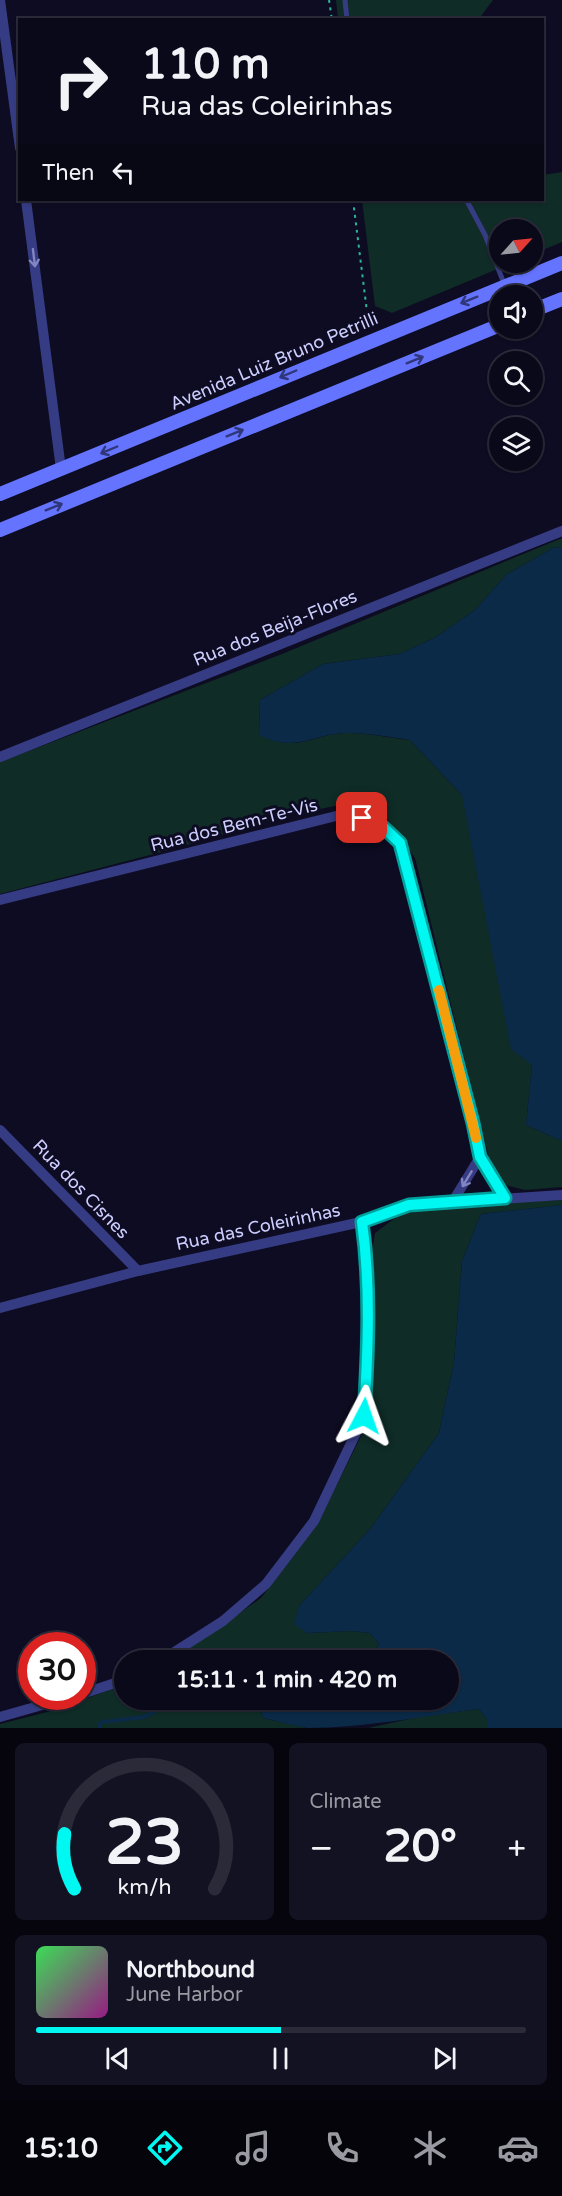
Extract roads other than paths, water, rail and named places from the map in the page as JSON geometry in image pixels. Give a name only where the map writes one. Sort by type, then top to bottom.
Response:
[{"type":"main road","name":"Avenida Luiz Bruno Petrilli","points":[[507,285],[562,263]]},
{"type":"main road","name":"Avenida Luiz Bruno Petrilli","points":[[0,494],[489,292]]},
{"type":"main road","points":[[543,307],[562,299]]},
{"type":"main road","points":[[0,530],[489,330]]},
{"type":"street","points":[[0,0],[18,133]]},
{"type":"street","points":[[26,201],[61,469]]},
{"type":"street","name":"Rua dos Beija-Flores","points":[[0,757],[562,531]]},
{"type":"street","name":"Rua dos Bem-Te-Vis","points":[[0,900],[336,816],[362,818],[382,826],[400,843],[471,1112],[480,1157],[505,1198]]},
{"type":"street","name":"Rua dos Cisnes","points":[[0,1130],[138,1271]]},
{"type":"street","points":[[453,1201],[480,1157]]},
{"type":"street","name":"Rua das Coleirinhas","points":[[0,1308],[138,1271],[362,1222],[409,1205],[562,1195]]},
{"type":"street","points":[[178,1650],[223,1622],[266,1584],[314,1521],[364,1416],[370,1329],[367,1258],[362,1222]]},
{"type":"street","points":[[96,1689],[114,1683]]},
{"type":"street","points":[[0,1717],[25,1710]]},
{"type":"lane","points":[[345,0],[347,18]]},
{"type":"lane","points":[[467,201],[485,235],[505,285]]},
{"type":"water","points":[[562,547],[562,1141],[526,1125],[532,1065],[511,1049],[462,795],[410,740],[349,733],[284,743],[259,735],[260,700],[323,664],[400,654],[436,637],[475,610],[506,575],[553,548]]},
{"type":"water","points":[[562,1205],[562,1728],[488,1728],[488,1721],[479,1709],[372,1724],[308,1728],[263,1718],[260,1710],[459,1710],[459,1650],[376,1650],[379,1644],[370,1633],[352,1631],[307,1633],[294,1624],[299,1606],[371,1528],[439,1433],[454,1362],[462,1261],[481,1214]]},
{"type":"waterway","points":[[100,1728],[99,1724],[103,1722],[144,1717],[158,1710]]}]
